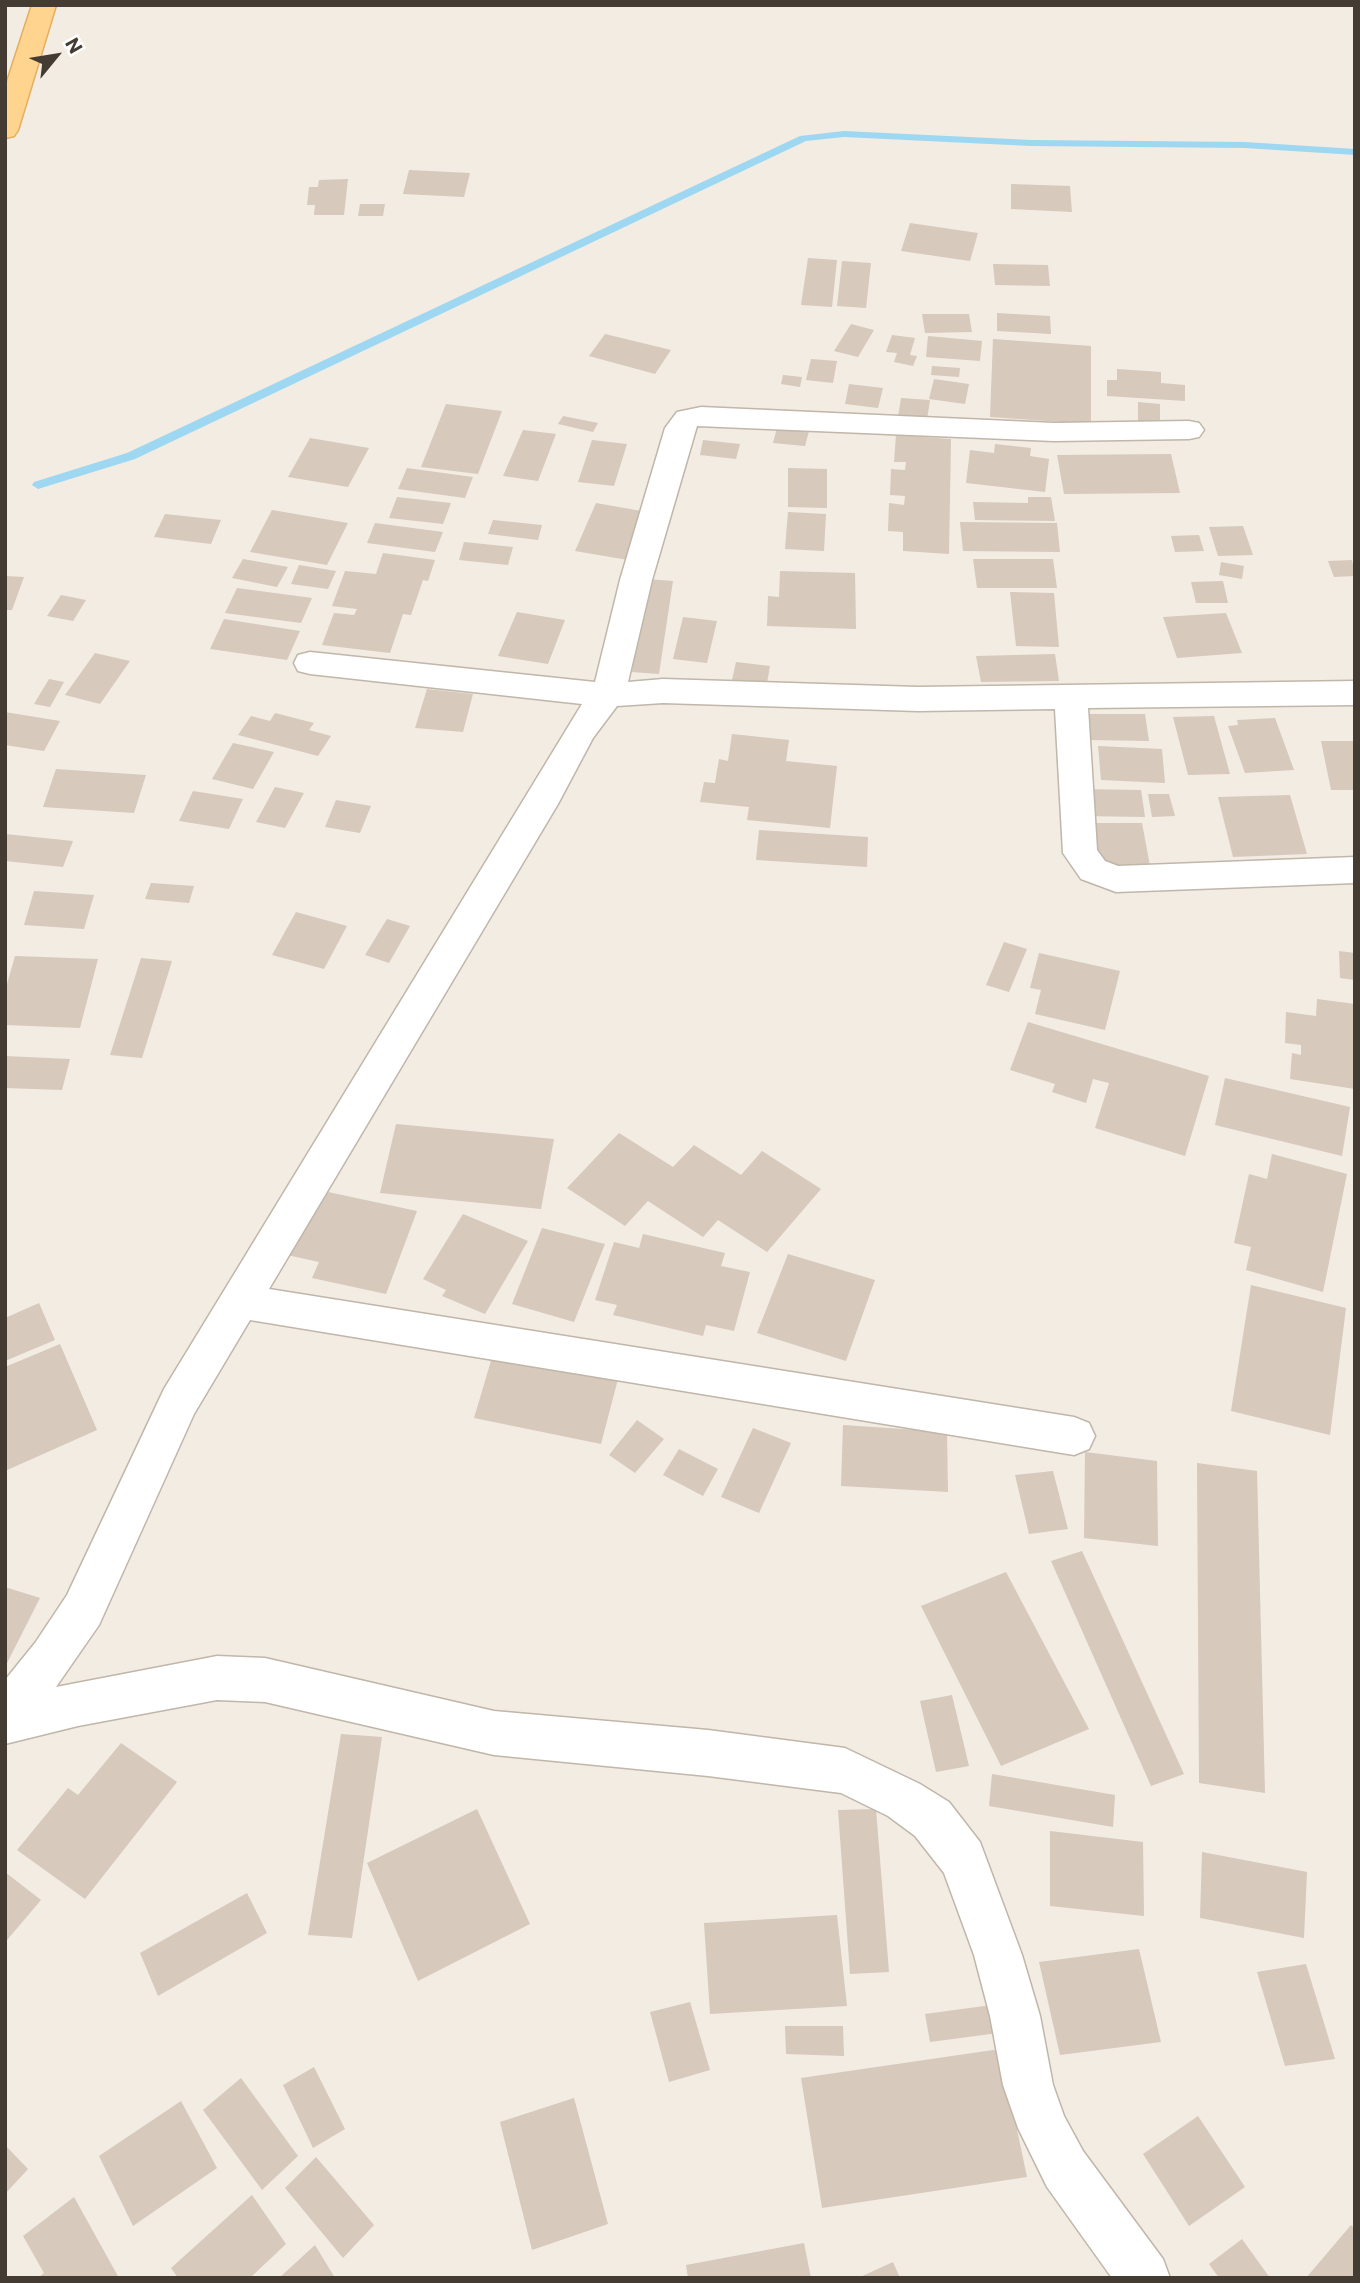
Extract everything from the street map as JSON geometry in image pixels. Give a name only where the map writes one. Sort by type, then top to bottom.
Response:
[{"type":"main road","points":[[5,130],[44,5]]},
{"type":"street","points":[[5,1716],[51,1658],[83,1610],[179,1402],[547,795],[578,736],[595,708],[607,695],[636,580],[680,428],[687,419],[701,416],[1054,432],[1189,430]]},
{"type":"street","points":[[310,663],[607,695],[663,691],[918,699],[1355,693]]},
{"type":"street","points":[[1071,697],[1080,853],[1093,870],[1116,879],[1355,870]]},
{"type":"street","points":[[238,1301],[1074,1436]]},
{"type":"street","points":[[5,1723],[78,1704],[217,1678],[265,1680],[494,1733],[708,1753],[845,1771],[904,1800],[932,1819],[962,1859],[998,1955],[1015,2016],[1028,2085],[1043,2128],[1065,2169],[1144,2278]]},
{"type":"building","points":[[409,170],[470,173],[464,197],[403,194]]},
{"type":"building","points":[[348,179],[344,215],[314,215],[315,205],[307,205],[309,187],[318,187],[319,180]]},
{"type":"building","points":[[1011,184],[1070,186],[1072,212],[1011,209]]},
{"type":"building","points":[[360,204],[385,204],[383,216],[358,216]]},
{"type":"building","points":[[910,223],[978,233],[970,261],[901,251]]},
{"type":"building","points":[[808,258],[837,260],[832,307],[801,305]]},
{"type":"building","points":[[842,261],[871,263],[866,308],[837,306]]},
{"type":"building","points":[[993,264],[1048,265],[1050,286],[995,285]]},
{"type":"building","points":[[997,313],[1050,316],[1051,334],[997,331]]},
{"type":"building","points":[[922,314],[969,314],[972,332],[925,333]]},
{"type":"building","points":[[851,324],[874,330],[858,357],[834,351]]},
{"type":"building","points":[[605,334],[671,350],[655,374],[589,356]]},
{"type":"building","points":[[892,335],[915,338],[910,355],[917,356],[913,366],[894,362],[897,353],[886,352]]},
{"type":"building","points":[[928,336],[982,341],[980,361],[926,357]]},
{"type":"building","points":[[993,339],[1091,346],[1091,424],[990,417]]},
{"type":"building","points":[[811,359],[837,361],[833,383],[806,380]]},
{"type":"building","points":[[932,366],[960,368],[959,377],[931,375]]},
{"type":"building","points":[[1117,369],[1161,372],[1161,383],[1185,385],[1185,401],[1107,396],[1107,380],[1117,380]]},
{"type":"building","points":[[783,375],[802,377],[800,387],[781,384]]},
{"type":"building","points":[[934,379],[969,384],[965,404],[929,399]]},
{"type":"building","points":[[849,384],[883,388],[878,408],[845,404]]},
{"type":"building","points":[[901,398],[930,400],[927,420],[898,417]]},
{"type":"building","points":[[1138,402],[1160,404],[1160,425],[1138,423]]},
{"type":"building","points":[[446,404],[502,411],[478,474],[421,467]]},
{"type":"building","points":[[563,416],[598,423],[593,432],[558,424]]},
{"type":"building","points":[[777,428],[809,431],[805,446],[773,443]]},
{"type":"building","points":[[523,430],[556,434],[538,481],[503,476]]},
{"type":"building","points":[[896,435],[951,439],[949,554],[903,551],[903,532],[888,531],[889,503],[904,505],[905,496],[890,495],[891,469],[905,470],[906,462],[894,462]]},
{"type":"building","points":[[310,438],[369,448],[348,487],[288,477]]},
{"type":"building","points":[[592,440],[627,444],[614,486],[578,482]]},
{"type":"building","points":[[703,440],[740,444],[736,459],[700,455]]},
{"type":"building","points":[[995,444],[1031,448],[1030,456],[1049,459],[1045,492],[966,483],[970,450],[994,453]]},
{"type":"building","points":[[1171,454],[1180,493],[1064,494],[1057,455]]},
{"type":"building","points":[[407,468],[473,477],[465,498],[398,489]]},
{"type":"building","points":[[788,468],[827,469],[827,508],[788,507]]},
{"type":"building","points":[[397,497],[451,503],[443,524],[389,518]]},
{"type":"building","points":[[1028,497],[1051,497],[1055,521],[975,520],[973,502],[1028,503]]},
{"type":"building","points":[[596,503],[647,512],[628,560],[575,551]]},
{"type":"building","points":[[272,510],[348,523],[327,565],[250,552]]},
{"type":"building","points":[[788,512],[826,514],[824,551],[785,549]]},
{"type":"building","points":[[165,514],[221,520],[211,544],[154,537]]},
{"type":"building","points":[[493,520],[542,525],[538,540],[488,534]]},
{"type":"building","points":[[960,522],[1057,523],[1060,552],[963,551]]},
{"type":"building","points":[[375,523],[443,532],[435,552],[367,543]]},
{"type":"building","points":[[1243,526],[1253,555],[1218,556],[1209,527]]},
{"type":"building","points":[[1199,535],[1204,551],[1175,552],[1171,536]]},
{"type":"building","points":[[464,542],[513,547],[508,565],[459,560]]},
{"type":"building","points":[[383,553],[435,560],[428,581],[423,580],[411,615],[403,614],[390,653],[322,645],[334,613],[354,615],[357,609],[332,606],[345,571],[376,574]]},
{"type":"building","points":[[243,559],[288,567],[277,587],[232,578]]},
{"type":"building","points":[[973,559],[1053,559],[1057,588],[977,588]]},
{"type":"building","points":[[1352,560],[1355,576],[1334,577],[1328,561]]},
{"type":"building","points":[[1221,562],[1244,566],[1242,579],[1219,575]]},
{"type":"building","points":[[299,565],[336,571],[328,589],[291,584]]},
{"type":"building","points":[[780,571],[855,573],[856,629],[767,626],[768,596],[779,597]]},
{"type":"building","points":[[5,576],[24,577],[12,610],[5,610]]},
{"type":"building","points":[[647,579],[673,581],[659,674],[632,672]]},
{"type":"building","points":[[1223,581],[1228,603],[1196,603],[1191,582]]},
{"type":"building","points":[[237,588],[312,598],[301,623],[225,613]]},
{"type":"building","points":[[1010,592],[1054,593],[1059,647],[1016,646]]},
{"type":"building","points":[[61,595],[86,600],[73,621],[47,616]]},
{"type":"building","points":[[517,612],[565,620],[548,664],[498,656]]},
{"type":"building","points":[[1226,613],[1242,653],[1177,658],[1163,617]]},
{"type":"building","points":[[683,617],[717,621],[707,663],[673,659]]},
{"type":"building","points":[[224,619],[300,631],[287,660],[210,649]]},
{"type":"building","points":[[95,653],[130,661],[100,704],[65,695]]},
{"type":"building","points":[[1055,654],[1059,681],[981,682],[976,656]]},
{"type":"building","points":[[736,662],[770,666],[767,683],[732,680]]},
{"type":"building","points":[[49,679],[64,682],[50,707],[34,704]]},
{"type":"building","points":[[427,689],[473,694],[463,732],[415,728]]},
{"type":"building","points":[[5,712],[60,721],[44,751],[5,745]]},
{"type":"building","points":[[275,713],[314,723],[309,730],[331,736],[318,756],[238,735],[251,716],[270,721]]},
{"type":"building","points":[[1084,714],[1145,714],[1149,741],[1088,740]]},
{"type":"building","points":[[1214,716],[1230,774],[1188,775],[1173,717]]},
{"type":"building","points":[[1275,718],[1294,770],[1245,773],[1228,726],[1238,725],[1237,720]]},
{"type":"building","points":[[732,734],[789,740],[786,761],[837,766],[830,828],[747,820],[749,807],[700,802],[704,782],[715,783],[719,759],[728,761]]},
{"type":"building","points":[[1321,741],[1355,741],[1355,790],[1331,790]]},
{"type":"building","points":[[233,743],[274,752],[253,789],[212,779]]},
{"type":"building","points":[[1098,746],[1162,749],[1165,783],[1101,780]]},
{"type":"building","points":[[56,769],[146,775],[134,813],[43,807]]},
{"type":"building","points":[[275,787],[304,793],[285,828],[256,822]]},
{"type":"building","points":[[1079,789],[1141,790],[1145,817],[1082,816]]},
{"type":"building","points":[[193,791],[243,799],[229,829],[179,821]]},
{"type":"building","points":[[1148,794],[1169,794],[1175,816],[1152,817]]},
{"type":"building","points":[[1290,795],[1307,854],[1233,857],[1218,797]]},
{"type":"building","points":[[336,800],[371,806],[360,833],[325,827]]},
{"type":"building","points":[[1083,823],[1142,823],[1150,866],[1090,865]]},
{"type":"building","points":[[759,830],[868,837],[867,867],[756,860]]},
{"type":"building","points":[[5,834],[73,841],[63,867],[5,861]]},
{"type":"building","points":[[151,883],[194,886],[189,903],[145,899]]},
{"type":"building","points":[[34,891],[94,895],[84,929],[24,925]]},
{"type":"building","points":[[296,912],[347,926],[324,969],[272,955]]},
{"type":"building","points":[[387,919],[410,926],[389,963],[365,955]]},
{"type":"building","points":[[1004,942],[1027,949],[1009,992],[986,985]]},
{"type":"building","points":[[1339,951],[1355,953],[1355,980],[1340,978]]},
{"type":"building","points":[[1039,953],[1120,971],[1105,1030],[1035,1014],[1041,990],[1030,988]]},
{"type":"building","points":[[15,956],[98,959],[80,1028],[5,1025],[5,991]]},
{"type":"building","points":[[141,958],[172,961],[142,1058],[110,1055]]},
{"type":"building","points":[[1317,999],[1355,1004],[1355,1089],[1290,1079],[1292,1053],[1301,1055],[1301,1045],[1285,1043],[1286,1012],[1316,1016]]},
{"type":"building","points":[[1028,1022],[1209,1076],[1185,1156],[1095,1128],[1109,1083],[1093,1079],[1086,1103],[1052,1092],[1055,1084],[1010,1070]]},
{"type":"building","points":[[5,1056],[70,1059],[62,1090],[5,1088]]},
{"type":"building","points":[[1225,1078],[1350,1107],[1342,1156],[1215,1125]]},
{"type":"building","points":[[396,1124],[554,1139],[541,1209],[380,1193]]},
{"type":"building","points":[[619,1133],[673,1167],[694,1145],[741,1175],[762,1151],[821,1189],[767,1252],[718,1220],[703,1237],[648,1201],[625,1226],[567,1188]]},
{"type":"building","points":[[1272,1154],[1347,1174],[1323,1292],[1246,1270],[1251,1247],[1234,1243],[1249,1174],[1267,1179]]},
{"type":"building","points":[[314,1189],[417,1211],[386,1294],[312,1278],[319,1262],[287,1255]]},
{"type":"building","points":[[463,1214],[528,1241],[485,1314],[442,1296],[446,1290],[423,1279]]},
{"type":"building","points":[[542,1228],[605,1244],[574,1322],[512,1304]]},
{"type":"building","points":[[643,1234],[725,1253],[721,1266],[750,1272],[734,1331],[706,1325],[703,1336],[613,1315],[617,1305],[595,1300],[614,1242],[639,1248]]},
{"type":"building","points":[[788,1254],[875,1280],[846,1361],[757,1333]]},
{"type":"building","points":[[1251,1285],[1346,1308],[1330,1435],[1231,1411]]},
{"type":"building","points":[[39,1303],[55,1340],[5,1361],[5,1318]]},
{"type":"building","points":[[60,1344],[97,1430],[5,1471],[5,1367]]},
{"type":"building","points":[[493,1354],[618,1379],[601,1444],[474,1418]]},
{"type":"building","points":[[637,1420],[664,1439],[635,1473],[609,1455]]},
{"type":"building","points":[[843,1425],[947,1432],[948,1492],[841,1486]]},
{"type":"building","points":[[753,1428],[791,1443],[759,1513],[721,1497]]},
{"type":"building","points":[[679,1449],[718,1469],[703,1496],[663,1475]]},
{"type":"building","points":[[1085,1452],[1157,1461],[1158,1546],[1084,1538]]},
{"type":"building","points":[[1197,1463],[1257,1471],[1265,1793],[1199,1783]]},
{"type":"building","points":[[1053,1471],[1068,1529],[1029,1534],[1015,1475]]},
{"type":"building","points":[[1082,1551],[1184,1774],[1151,1786],[1051,1561]]},
{"type":"building","points":[[1006,1572],[1089,1729],[1001,1766],[921,1606]]},
{"type":"building","points":[[5,1587],[40,1598],[5,1667]]},
{"type":"building","points":[[952,1695],[969,1766],[936,1772],[920,1701]]},
{"type":"building","points":[[341,1734],[382,1737],[352,1938],[308,1935]]},
{"type":"building","points":[[121,1743],[177,1782],[85,1899],[17,1850],[68,1788],[78,1795]]},
{"type":"building","points":[[992,1774],[1115,1795],[1113,1827],[989,1806]]},
{"type":"building","points":[[477,1809],[530,1924],[418,1981],[367,1863]]},
{"type":"building","points":[[876,1809],[889,1972],[850,1974],[838,1810]]},
{"type":"building","points":[[1050,1831],[1143,1842],[1144,1916],[1050,1906]]},
{"type":"building","points":[[1202,1852],[1307,1872],[1304,1938],[1200,1918]]},
{"type":"building","points":[[5,1872],[41,1900],[7,1940],[5,1938]]},
{"type":"building","points":[[247,1893],[267,1933],[158,1996],[140,1953]]},
{"type":"building","points":[[837,1915],[847,2006],[710,2014],[704,1923]]},
{"type":"building","points":[[1139,1949],[1161,2042],[1060,2055],[1039,1962]]},
{"type":"building","points":[[1306,1964],[1335,2059],[1285,2066],[1257,1972]]},
{"type":"building","points":[[690,2002],[710,2070],[669,2082],[650,2012]]},
{"type":"building","points":[[999,2004],[1006,2032],[930,2042],[925,2014]]},
{"type":"building","points":[[785,2026],[843,2026],[844,2056],[786,2054]]},
{"type":"building","points":[[1000,2049],[1027,2177],[822,2208],[801,2078]]},
{"type":"building","points":[[314,2067],[345,2129],[313,2148],[283,2085]]},
{"type":"building","points":[[241,2078],[298,2156],[262,2190],[203,2110]]},
{"type":"building","points":[[574,2098],[608,2224],[532,2250],[500,2122]]},
{"type":"building","points":[[181,2101],[217,2168],[133,2226],[99,2156]]},
{"type":"building","points":[[1198,2116],[1245,2187],[1189,2226],[1143,2154]]},
{"type":"building","points":[[5,2145],[28,2169],[5,2194]]},
{"type":"building","points":[[316,2157],[374,2225],[343,2258],[285,2188]]},
{"type":"building","points":[[252,2195],[286,2244],[250,2278],[178,2278],[171,2268]]},
{"type":"building","points":[[74,2197],[119,2278],[38,2278],[44,2273],[23,2236]]},
{"type":"building","points":[[1351,2225],[1355,2229],[1355,2278],[1306,2278]]},
{"type":"building","points":[[1242,2239],[1270,2278],[1219,2278],[1209,2264]]},
{"type":"building","points":[[804,2243],[811,2278],[688,2278],[686,2265]]},
{"type":"building","points":[[315,2245],[335,2278],[279,2278]]},
{"type":"building","points":[[893,2262],[900,2278],[858,2278]]},
{"type":"waterway","points":[[38,485],[131,456],[804,138],[844,134],[1031,143],[1245,145],[1355,152]]}]
